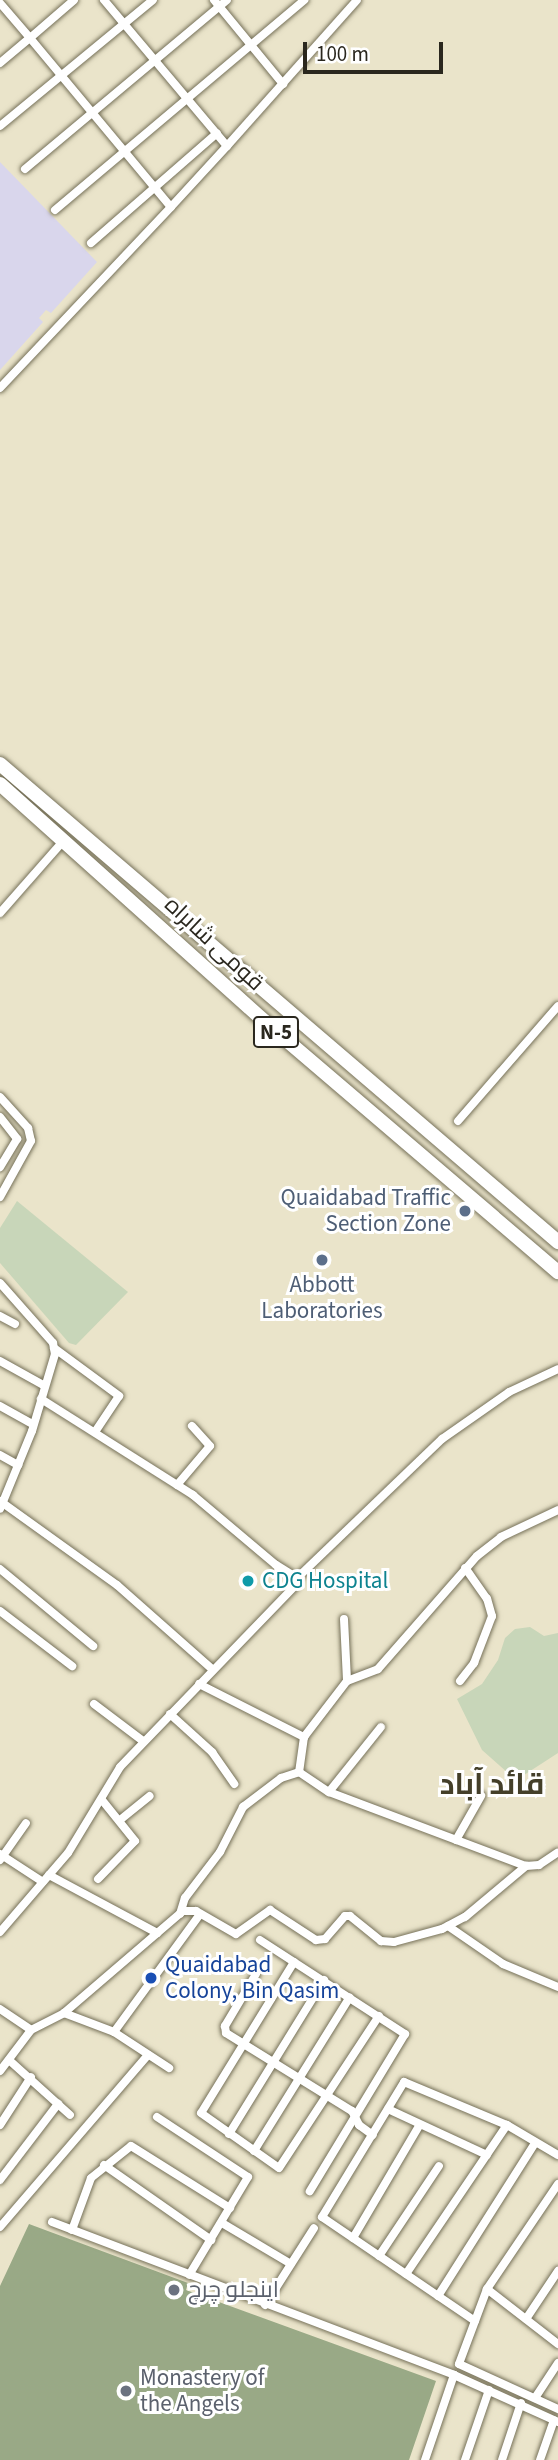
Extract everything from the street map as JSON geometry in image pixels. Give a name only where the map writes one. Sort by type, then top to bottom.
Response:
[{"type":"highway","name":"قومی شاہراہ","points":[[0,764],[558,1242]]},
{"type":"highway","name":"قومی شاہراہ","points":[[0,784],[65,839],[264,1021],[558,1272]]},
{"type":"street","points":[[0,63],[74,0]]},
{"type":"street","points":[[104,0],[227,146]]},
{"type":"street","points":[[0,126],[153,0]]},
{"type":"street","points":[[25,169],[216,3],[227,0]]},
{"type":"street","points":[[55,210],[304,0]]},
{"type":"street","points":[[0,388],[172,207],[357,0]]},
{"type":"street","points":[[0,3],[172,207]]},
{"type":"street","points":[[216,3],[283,84]]},
{"type":"street","points":[[91,243],[217,133]]},
{"type":"street","points":[[0,913],[65,839]]},
{"type":"street","points":[[458,1121],[558,1006]]},
{"type":"street","points":[[550,1016],[558,1024]]},
{"type":"street","points":[[0,1097],[28,1128],[31,1141],[0,1196]]},
{"type":"street","points":[[0,1117],[17,1139],[0,1167]]},
{"type":"street","points":[[0,1283],[54,1348],[119,1396],[95,1432]]},
{"type":"street","points":[[0,1316],[15,1324]]},
{"type":"street","points":[[54,1348],[33,1424],[1,1504],[117,1585],[212,1670]]},
{"type":"street","points":[[1,1365],[45,1386]]},
{"type":"street","points":[[0,1931],[46,1879],[102,1800],[120,1767],[295,1587],[297,1578],[442,1439],[509,1392],[558,1369]]},
{"type":"street","points":[[41,1399],[177,1485],[297,1578]]},
{"type":"street","points":[[0,1406],[33,1424]]},
{"type":"street","points":[[177,1485],[210,1446],[192,1426]]},
{"type":"street","points":[[0,1455],[18,1465]]},
{"type":"street","points":[[299,1772],[304,1737],[347,1681],[378,1669],[466,1568],[501,1537],[558,1510]]},
{"type":"street","points":[[460,1681],[474,1662],[492,1616],[487,1599],[466,1568]]},
{"type":"street","points":[[0,1569],[93,1646]]},
{"type":"street","points":[[0,1611],[72,1666]]},
{"type":"street","points":[[344,1619],[347,1681]]},
{"type":"street","points":[[199,1684],[304,1737]]},
{"type":"street","points":[[94,1704],[143,1741]]},
{"type":"street","points":[[170,1714],[212,1752],[234,1784]]},
{"type":"street","points":[[329,1793],[381,1727]]},
{"type":"street","points":[[299,1772],[329,1793],[526,1866]]},
{"type":"street","points":[[180,1914],[185,1898],[220,1852],[243,1807],[281,1779],[299,1772]]},
{"type":"street","points":[[120,1820],[150,1796]]},
{"type":"street","points":[[456,1840],[481,1796]]},
{"type":"street","points":[[98,1879],[134,1843],[120,1820],[102,1800]]},
{"type":"street","points":[[26,1822],[1,1857],[158,1933]]},
{"type":"street","points":[[0,2071],[31,2030],[64,2013],[189,1909],[236,1934],[270,1910],[316,1940],[325,1938],[345,1916],[381,1941],[448,1926],[526,1866],[557,1853]]},
{"type":"street","points":[[114,2032],[200,1914]]},
{"type":"street","points":[[448,1926],[503,1964],[558,1987]]},
{"type":"street","points":[[260,1940],[379,2016],[405,2037],[310,2191]]},
{"type":"street","points":[[294,1962],[201,2113],[254,2151],[282,2168],[330,2097],[379,2016]]},
{"type":"street","points":[[256,1974],[225,2026],[226,2033],[330,2097],[356,2117],[373,2135]]},
{"type":"street","points":[[229,2134],[324,1980]]},
{"type":"street","points":[[254,2151],[350,1997]]},
{"type":"street","points":[[0,2009],[31,2030]]},
{"type":"street","points":[[64,2013],[114,2032],[169,2068]]},
{"type":"street","points":[[0,2227],[148,2055]]},
{"type":"street","points":[[9,2060],[31,2077],[70,2115]]},
{"type":"street","points":[[0,2125],[31,2077]]},
{"type":"street","points":[[475,2321],[322,2217],[404,2082],[508,2125],[558,2155]]},
{"type":"street","points":[[0,2180],[58,2104]]},
{"type":"street","points":[[388,2109],[419,2126],[487,2155]]},
{"type":"street","points":[[157,2117],[246,2175],[247,2181],[189,2275]]},
{"type":"street","points":[[406,2274],[508,2125]]},
{"type":"street","points":[[353,2238],[419,2126]]},
{"type":"street","points":[[438,2296],[535,2143]]},
{"type":"street","points":[[72,2230],[92,2178],[124,2148],[136,2147],[230,2208]]},
{"type":"street","points":[[104,2165],[211,2239]]},
{"type":"street","points":[[379,2256],[439,2166]]},
{"type":"street","points":[[558,2184],[487,2289],[458,2364],[558,2409]]},
{"type":"street","points":[[52,2222],[521,2403],[556,2421],[540,2460]]},
{"type":"street","points":[[222,2223],[291,2264]]},
{"type":"street","points":[[265,2305],[314,2228]]},
{"type":"street","points":[[526,2319],[558,2271]]},
{"type":"street","points":[[487,2289],[558,2344]]},
{"type":"street","points":[[535,2398],[558,2363]]},
{"type":"street","points":[[425,2460],[454,2375]]},
{"type":"street","points":[[465,2460],[489,2390]]},
{"type":"street","points":[[502,2460],[521,2403]]},
{"type":"shaded area","points":[[0,162],[97,262],[51,313],[46,310],[39,318],[43,322],[0,370]]},
{"type":"green space","points":[[17,1201],[128,1292],[76,1345],[69,1343],[0,1263],[0,1228]]},
{"type":"green space","points":[[530,1627],[544,1636],[558,1633],[558,1753],[524,1775],[514,1767],[508,1773],[482,1750],[457,1699],[482,1684],[498,1660],[505,1638],[515,1629]]},
{"type":"green space","points":[[29,2224],[188,2283],[186,2290],[436,2381],[409,2460],[0,2460],[0,2286]]},
{"type":"place","name":"Quaidabad Traffic Section Zone","points":[[465,1211]]},
{"type":"place","name":"Abbott Laboratories","points":[[322,1260]]},
{"type":"place","name":"CDG Hospital","points":[[248,1581]]},
{"type":"place","name":"Quaidabad Colony, Bin Qasim","points":[[151,1978]]},
{"type":"place","name":"اینجلو چرچ","points":[[174,2290]]},
{"type":"place","name":"Monastery of the Angels","points":[[126,2391]]},
{"type":"district","name":"قائد آباد","points":[[492,1785]]}]
